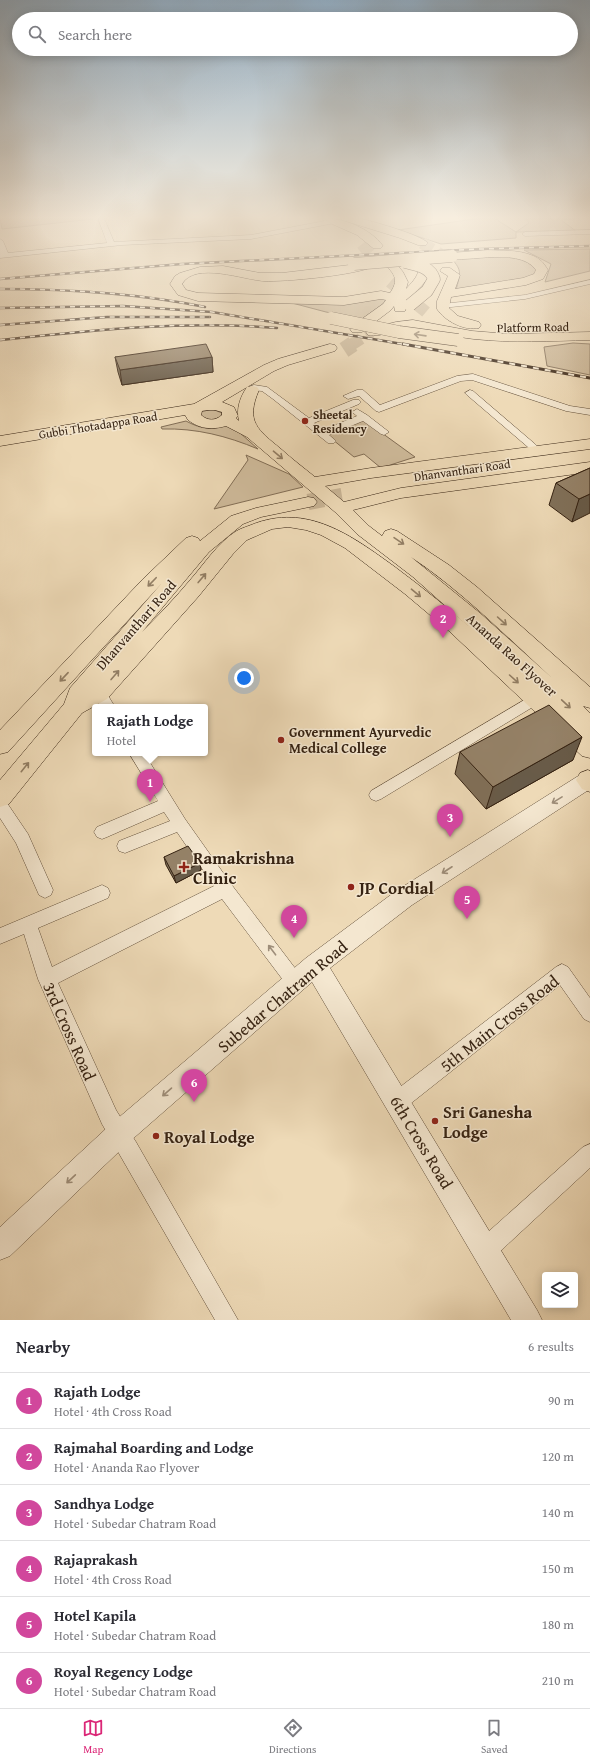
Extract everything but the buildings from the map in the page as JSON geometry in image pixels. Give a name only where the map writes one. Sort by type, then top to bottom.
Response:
[{"type":"main road","points":[[177,280],[176,284],[179,290],[193,296],[344,301],[381,295],[393,297]]},
{"type":"main road","points":[[263,280],[263,282],[277,298],[286,304],[367,330],[458,340],[536,342],[546,341],[549,338]]},
{"type":"main road","points":[[367,330],[403,282],[400,280]]},
{"type":"main road","points":[[405,308],[400,305],[403,299],[417,286],[420,280]]},
{"type":"main road","points":[[367,330],[405,308],[429,290],[433,280]]},
{"type":"main road","points":[[443,297],[451,287],[453,280]]},
{"type":"main road","points":[[367,330],[404,319],[434,297],[443,297],[485,287],[527,280]]},
{"type":"main road","name":"Platform Road","points":[[443,297],[446,313],[453,319],[488,327],[530,329],[590,326]]},
{"type":"main road","points":[[429,314],[449,324],[483,331],[524,334],[590,332]]},
{"type":"main road","points":[[367,330],[413,324],[486,337],[549,338],[590,336]]},
{"type":"main road","points":[[252,386],[228,415],[217,424],[204,424],[199,422],[198,409],[252,386],[282,368],[329,356],[337,349]]},
{"type":"main road","points":[[252,386],[244,410],[246,421],[253,434],[307,493],[338,499],[380,497],[590,467]]},
{"type":"main road","name":"Gubbi Thotadappa Road","points":[[0,441],[198,409]]},
{"type":"main road","name":"Gubbi Thotadappa Road","points":[[0,448],[198,409]]},
{"type":"main road","points":[[228,415],[235,425],[253,434]]},
{"type":"main road","points":[[307,493],[371,473],[590,444]]},
{"type":"main road","name":"Dhanvanthari Road","points":[[338,499],[590,451]]},
{"type":"main road","name":"Dhanvanthari Road","points":[[338,499],[590,460]]},
{"type":"main road","name":"Dhanvanthari Road","points":[[0,797],[74,708],[78,694],[98,694],[203,548],[237,520],[307,493]]},
{"type":"main road","name":"Dhanvanthari Road","points":[[0,745],[150,584],[194,540],[224,516],[247,506],[307,493]]},
{"type":"main road","points":[[338,499],[442,569],[470,592],[590,700]]},
{"type":"main road","name":"Ananda Rao Flyover","points":[[338,499],[363,530],[474,618],[590,726]]},
{"type":"main road","points":[[98,694],[191,592],[226,550],[241,536],[269,524],[288,522],[309,525],[327,531],[348,535],[397,568],[415,570]]},
{"type":"main road","points":[[327,531],[351,544],[412,588],[536,698],[590,749]]},
{"type":"street","points":[[443,297],[525,298],[590,282]]},
{"type":"street","points":[[308,422],[356,402],[348,396],[360,392],[379,408],[460,378],[473,377],[562,407],[590,412]]},
{"type":"street","points":[[491,382],[479,384],[485,389],[470,393],[532,446]]},
{"type":"street","points":[[252,386],[264,389],[331,441]]},
{"type":"street","points":[[347,405],[384,432]]},
{"type":"street","points":[[322,434],[364,417]]},
{"type":"street","points":[[376,795],[536,698]]},
{"type":"street","points":[[138,756],[180,824],[225,889],[304,974]]},
{"type":"street","name":"Subedar Chatram Road","points":[[0,1246],[119,1134],[304,974],[404,898],[589,780]]},
{"type":"street","points":[[102,832],[167,804]]},
{"type":"street","points":[[0,805],[22,839],[45,890]]},
{"type":"street","points":[[125,846],[180,824]]},
{"type":"street","points":[[47,979],[225,889]]},
{"type":"street","points":[[0,936],[102,893]]},
{"type":"street","name":"3rd Cross Road","points":[[29,925],[47,979],[109,1117],[227,1320]]},
{"type":"street","name":"5th Main Cross Road","points":[[398,1101],[562,973],[590,1013]]},
{"type":"street","name":"6th Cross Road","points":[[304,974],[324,979],[527,1320]]},
{"type":"street","points":[[486,1249],[590,1154]]},
{"type":"shaded area","points":[[459,280],[520,280],[456,290]]},
{"type":"shaded area","points":[[546,280],[555,280],[545,282]]},
{"type":"shaded area","points":[[378,297],[386,299],[384,303],[362,319],[292,303]]},
{"type":"shaded area","points":[[573,343],[590,344],[590,375],[547,366],[544,347]]},
{"type":"shaded area","points":[[212,409],[222,413],[221,417],[210,421],[200,417],[201,412]]},
{"type":"shaded area","points":[[364,420],[415,457],[381,468],[364,454],[354,457],[327,435]]},
{"type":"shaded area","points":[[186,421],[208,428],[230,424],[258,449],[235,440],[199,431],[162,429],[161,427]]},
{"type":"shaded area","points":[[246,455],[289,474],[303,487],[214,509],[248,460]]},
{"type":"tunnel","points":[[390,282],[426,312]]},
{"type":"tunnel","points":[[351,345],[371,332]]},
{"type":"tunnel","points":[[344,350],[353,344]]},
{"type":"tunnel","points":[[308,502],[342,496]]},
{"type":"railway","points":[[0,289],[52,290],[128,295],[205,307]]},
{"type":"railway","points":[[0,308],[123,306],[212,312],[408,345]]},
{"type":"railway","points":[[0,325],[107,317],[210,317]]},
{"type":"railway","points":[[0,340],[138,327],[208,325],[277,328]]},
{"type":"railway","points":[[403,344],[590,378]]},
{"type":"place","name":"Sheetal Residency","points":[[305,421]]},
{"type":"place","name":"Rajmahal Boarding and Lodge","points":[[443,638]]},
{"type":"place","name":"Government Ayurvedic Medical College","points":[[281,740]]},
{"type":"place","name":"Rajath Lodge","points":[[150,802]]},
{"type":"place","name":"Sandhya Lodge","points":[[450,837]]},
{"type":"place","name":"Ramakrishna Clinic","points":[[184,867]]},
{"type":"place","name":"JP Cordial","points":[[351,887]]},
{"type":"place","name":"Hotel Kapila","points":[[467,919]]},
{"type":"place","name":"Rajaprakash","points":[[294,938]]},
{"type":"place","name":"Royal Regency Lodge","points":[[194,1102]]},
{"type":"place","name":"Sri Ganesha Lodge","points":[[435,1121]]},
{"type":"place","name":"Royal Lodge","points":[[156,1136]]}]
